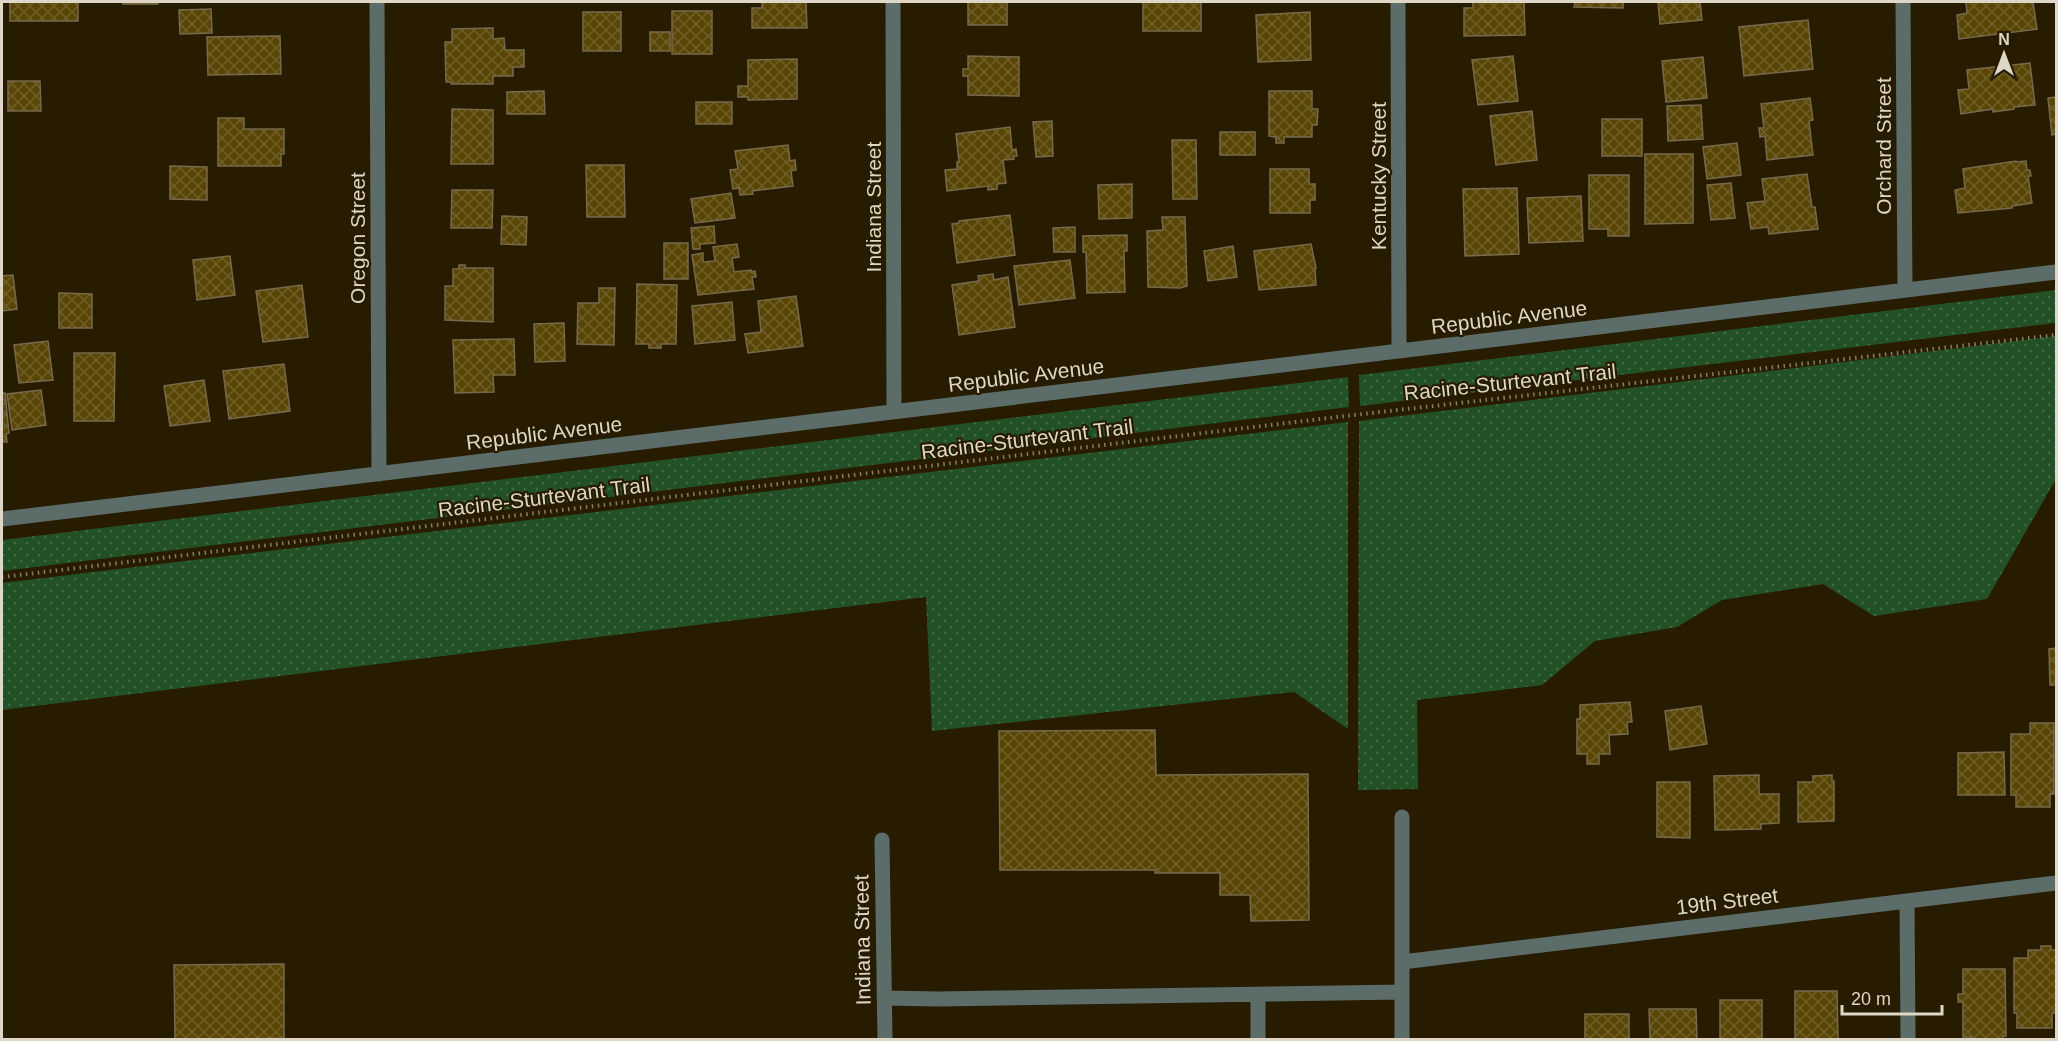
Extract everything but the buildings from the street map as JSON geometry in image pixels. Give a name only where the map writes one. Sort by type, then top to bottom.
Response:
[{"type":"street","name":"Oregon Street","points":[[377,2],[379,474]]},
{"type":"street","name":"Indiana Street","points":[[893,2],[894,412]]},
{"type":"street","name":"Kentucky Street","points":[[1398,2],[1400,351]]},
{"type":"street","name":"Orchard Street","points":[[1903,2],[1905,290]]},
{"type":"street","name":"Republic Avenue","points":[[2,519],[2056,272]]},
{"type":"street","points":[[1401,817],[1402,1040]]},
{"type":"street","name":"Indiana Street","points":[[882,840],[885,1040]]},
{"type":"street","name":"19th Street","points":[[1402,962],[2056,883]]},
{"type":"street","points":[[1907,901],[1908,1040]]},
{"type":"street","points":[[885,998],[1402,992]]},
{"type":"street","points":[[1258,995],[1258,1040]]},
{"type":"path","name":"Racine-Sturtevant Trail","points":[[2,577],[1342,416],[2056,335]]},
{"type":"green space","points":[[2056,290],[2056,323],[1360,406],[1359,375]]},
{"type":"green space","points":[[2056,336],[2056,479],[1987,599],[1874,616],[1823,584],[1722,600],[1677,627],[1595,641],[1542,685],[1417,700],[1418,789],[1358,790],[1359,421]]},
{"type":"green space","points":[[1348,377],[1349,407],[2,571],[2,540]]},
{"type":"green space","points":[[1348,422],[1348,729],[1294,692],[932,731],[926,597],[2,710],[2,583]]}]
